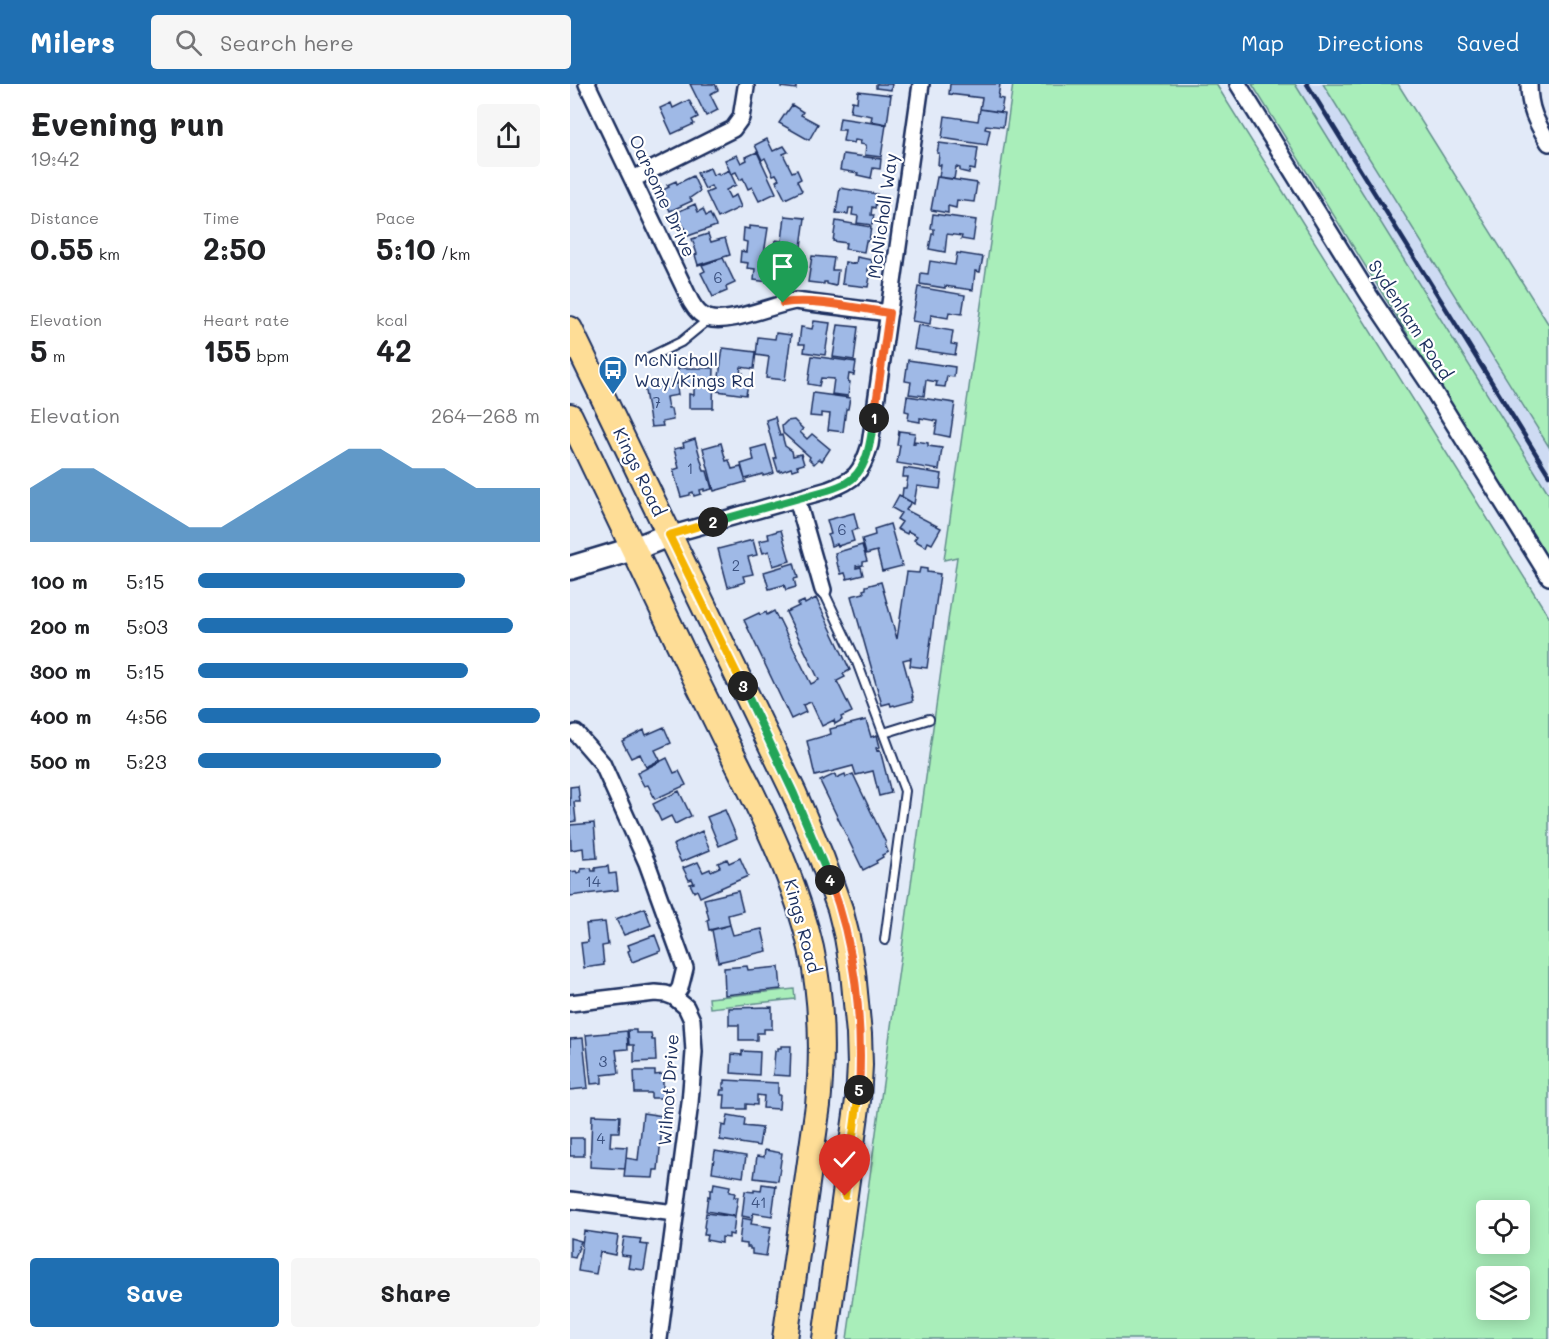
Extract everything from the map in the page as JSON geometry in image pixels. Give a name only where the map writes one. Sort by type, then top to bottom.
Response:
[{"type":"main road","name":"Kings Road","points":[[570,329],[794,794],[833,887],[848,937],[857,1003],[860,1065],[855,1125],[825,1339]]},
{"type":"main road","name":"Kings Road","points":[[570,416],[768,827],[796,896],[811,948],[821,1025],[821,1076],[785,1339]]},
{"type":"street","name":"Oarsome Drive","points":[[587,84],[691,302],[696,310],[709,319]]},
{"type":"street","name":"McNicholl Way","points":[[669,535],[828,490],[845,484],[861,469],[870,445],[921,84]]},
{"type":"street","name":"Sydenham Road","points":[[1238,84],[1549,577]]},
{"type":"street","points":[[1529,84],[1531,106],[1536,122],[1549,143]]},
{"type":"street","points":[[633,179],[733,129],[741,118],[746,87]]},
{"type":"street","points":[[709,319],[732,319],[795,301],[889,313]]},
{"type":"street","points":[[797,499],[823,590]]},
{"type":"street","points":[[570,568],[633,549],[669,535]]},
{"type":"street","points":[[570,1003],[654,993],[674,997],[680,988],[685,968],[651,874],[602,763],[576,733]]},
{"type":"street","name":"Wilmot Drive","points":[[659,1339],[690,1103],[694,1052],[692,1020],[686,1008],[674,997]]},
{"type":"street","points":[[570,1200],[675,1212]]},
{"type":"lane","points":[[650,357],[681,342],[709,319]]},
{"type":"lane","points":[[823,590],[857,662],[905,791],[885,940]]},
{"type":"lane","points":[[884,734],[929,718]]},
{"type":"shaded area","points":[[1295,84],[1323,84],[1549,447],[1549,494]]},
{"type":"green space","points":[[1013,84],[1216,84],[1549,617],[1549,1339],[847,1339],[957,557],[944,560]]},
{"type":"green space","points":[[1252,84],[1295,84],[1549,494],[1549,561]]},
{"type":"green space","points":[[1323,84],[1398,84],[1549,325],[1549,447]]},
{"type":"green space","points":[[794,989],[795,999],[710,1008],[709,998]]},
{"type":"building","points":[[690,84],[715,84],[718,90],[710,94],[718,110],[706,116]]},
{"type":"building","points":[[781,84],[796,84],[796,89],[781,87]]},
{"type":"building","points":[[876,84],[892,84],[891,90],[876,88]]},
{"type":"building","points":[[950,84],[1000,84],[998,98],[1003,99],[1001,112],[980,109],[982,98],[949,94]]},
{"type":"building","points":[[858,91],[891,95],[887,124],[871,121],[872,116],[850,112],[852,101],[857,102]]},
{"type":"building","points":[[689,100],[698,117],[692,120],[694,124],[672,134],[660,108],[671,103],[673,108]]},
{"type":"building","points":[[792,105],[803,112],[801,115],[818,124],[809,140],[779,123]]},
{"type":"building","points":[[980,109],[1005,113],[1003,127],[986,125],[985,129],[990,130],[987,145],[942,138],[945,116],[978,121]]},
{"type":"building","points":[[840,118],[886,125],[881,157],[865,155],[866,145],[860,144],[861,141],[855,140],[854,143],[843,141],[845,130],[838,130]]},
{"type":"building","points":[[767,139],[773,151],[784,146],[788,152],[783,154],[792,172],[797,170],[801,179],[797,181],[802,191],[785,199],[776,181],[779,179],[776,174],[773,175],[765,158],[762,160],[755,145]]},
{"type":"building","points":[[939,143],[978,148],[975,170],[970,169],[969,173],[960,171],[960,168],[956,167],[954,179],[939,177],[941,165],[938,165],[939,153],[937,153]]},
{"type":"building","points":[[757,152],[776,193],[759,201],[752,187],[748,189],[743,178],[740,180],[736,172],[731,174],[725,160],[737,155],[741,163],[747,160],[746,157]]},
{"type":"building","points":[[843,154],[881,159],[880,169],[873,168],[871,178],[840,170]]},
{"type":"building","points":[[710,168],[713,175],[729,170],[736,185],[726,190],[730,198],[736,195],[741,207],[718,218],[706,193],[713,190],[711,186],[705,189],[697,173]]},
{"type":"building","points":[[693,176],[700,191],[690,198],[692,201],[670,211],[661,191],[669,187],[667,185],[676,181],[677,184]]},
{"type":"building","points":[[937,177],[977,183],[974,202],[957,200],[956,208],[948,206],[948,213],[931,210]]},
{"type":"building","points":[[840,188],[877,194],[875,208],[872,207],[871,215],[874,215],[872,225],[857,223],[858,216],[852,215],[853,208],[849,208],[848,214],[836,213]]},
{"type":"building","points":[[695,204],[698,212],[703,209],[706,216],[710,214],[716,226],[688,236],[681,221],[677,223],[673,214]]},
{"type":"building","points":[[933,214],[976,220],[973,241],[961,239],[962,236],[947,234],[945,252],[929,249],[932,234],[934,234],[934,229],[931,229]]},
{"type":"building","points":[[785,216],[805,218],[799,261],[804,262],[802,277],[788,275],[789,261],[782,261],[782,254],[774,253],[776,240],[782,241]]},
{"type":"building","points":[[836,221],[871,227],[869,241],[866,241],[864,252],[845,249],[846,243],[833,241]]},
{"type":"building","points":[[749,226],[768,228],[762,267],[770,268],[768,282],[754,280],[755,269],[747,268],[748,263],[740,262],[741,251],[746,252],[747,242],[743,241],[744,228],[749,229]]},
{"type":"building","points":[[708,234],[711,242],[725,238],[730,255],[698,265],[692,239]]},
{"type":"building","points":[[957,253],[983,257],[980,272],[975,271],[973,290],[920,284],[921,273],[928,274],[930,261],[955,265]]},
{"type":"building","points":[[812,256],[834,258],[832,270],[838,270],[836,286],[827,284],[827,282],[824,284],[808,282]]},
{"type":"building","points":[[857,257],[872,260],[871,269],[868,268],[868,272],[871,272],[868,287],[842,284],[845,262],[856,264]]},
{"type":"building","points":[[723,258],[735,283],[726,287],[727,291],[713,297],[701,273],[705,271],[702,265]]},
{"type":"building","points":[[918,287],[965,295],[962,314],[949,312],[948,318],[931,315],[930,324],[912,321]]},
{"type":"building","points":[[814,321],[830,323],[825,355],[804,352],[805,344],[799,344],[801,327],[812,329]]},
{"type":"building","points":[[838,325],[858,327],[854,360],[833,357]]},
{"type":"building","points":[[918,325],[953,331],[951,344],[957,345],[955,355],[914,349]]},
{"type":"building","points":[[776,333],[791,335],[785,380],[766,378],[769,357],[756,355],[758,337],[775,339]]},
{"type":"building","points":[[723,348],[756,352],[754,369],[741,367],[742,383],[748,384],[746,395],[717,391]]},
{"type":"building","points":[[812,356],[856,362],[854,375],[849,374],[848,396],[832,394],[834,379],[821,378],[819,386],[808,384]]},
{"type":"building","points":[[908,360],[955,367],[954,377],[947,376],[945,387],[936,386],[937,382],[926,380],[924,396],[909,394],[911,382],[905,381]]},
{"type":"building","points":[[678,368],[714,368],[713,408],[689,408],[689,394],[694,395],[694,384],[677,384]]},
{"type":"building","points":[[676,380],[678,395],[666,397],[673,420],[662,422],[663,426],[651,427],[644,385],[646,382],[653,381],[654,384]]},
{"type":"building","points":[[813,393],[850,398],[843,432],[828,430],[830,414],[821,413],[821,417],[810,416]]},
{"type":"building","points":[[907,396],[955,403],[950,437],[935,434],[937,421],[920,418],[920,422],[908,420],[909,412],[905,411]]},
{"type":"building","points":[[775,417],[785,446],[792,451],[793,456],[801,454],[804,464],[797,466],[798,468],[778,471],[766,420]]},
{"type":"building","points":[[794,420],[803,429],[800,432],[807,439],[812,434],[830,449],[822,461],[819,459],[814,464],[809,459],[810,457],[783,433],[782,426],[787,421]]},
{"type":"building","points":[[899,431],[915,433],[913,444],[915,441],[942,448],[939,470],[897,463],[900,445],[897,445]]},
{"type":"building","points":[[695,439],[712,489],[700,490],[701,494],[694,496],[693,492],[681,497],[673,470],[679,468],[674,449],[684,447],[683,443]]},
{"type":"building","points":[[721,443],[726,461],[729,460],[732,469],[741,467],[746,482],[714,491],[703,448]]},
{"type":"building","points":[[766,445],[774,473],[745,479],[741,464],[754,460],[751,449]]},
{"type":"building","points":[[904,468],[942,474],[940,489],[917,486],[914,504],[902,497],[908,477],[903,477]]},
{"type":"building","points":[[899,495],[911,502],[906,510],[941,528],[932,544],[928,542],[926,547],[914,540],[917,536],[897,529],[902,522],[897,519],[901,513],[892,508]]},
{"type":"building","points":[[854,513],[858,529],[851,531],[854,541],[831,546],[828,535],[831,534],[827,520]]},
{"type":"building","points":[[890,524],[902,566],[882,571],[877,551],[866,554],[862,539],[875,535],[874,529]]},
{"type":"building","points":[[781,530],[790,561],[773,566],[769,551],[763,553],[759,541],[769,539],[768,534]]},
{"type":"building","points":[[753,540],[757,555],[748,557],[753,574],[743,576],[745,582],[728,587],[718,549]]},
{"type":"building","points":[[862,545],[867,561],[856,568],[861,567],[863,575],[847,579],[845,573],[841,574],[835,553]]},
{"type":"building","points":[[794,563],[798,578],[794,579],[796,587],[786,590],[784,585],[769,589],[764,572]]},
{"type":"building","points":[[920,568],[927,569],[927,572],[940,574],[927,668],[910,666],[911,658],[903,660],[913,701],[895,706],[891,706],[890,703],[882,705],[851,596],[864,593],[866,586],[881,582],[897,639],[907,572],[919,573]]},
{"type":"building","points":[[816,598],[850,670],[843,674],[845,677],[837,681],[852,712],[841,717],[842,720],[835,724],[834,720],[822,726],[811,702],[803,705],[806,712],[791,719],[744,620],[759,613],[760,615],[766,612],[767,615],[774,611],[811,684],[819,680],[786,612],[799,606],[797,604],[804,601],[805,604]]},
{"type":"building","points":[[866,720],[871,737],[877,735],[880,747],[876,748],[877,751],[880,750],[891,793],[879,796],[873,771],[856,775],[853,766],[815,776],[807,741],[831,734],[830,729]]},
{"type":"building","points":[[664,727],[671,743],[655,750],[660,760],[646,767],[640,754],[631,758],[622,741],[644,730],[646,735]]},
{"type":"building","points":[[667,758],[674,773],[679,771],[686,785],[655,799],[648,785],[644,786],[637,773]]},
{"type":"building","points":[[835,774],[836,778],[845,774],[846,777],[853,774],[886,843],[888,852],[876,861],[877,863],[863,870],[820,781]]},
{"type":"building","points":[[578,786],[580,802],[574,802],[576,821],[570,822],[570,787]]},
{"type":"building","points":[[679,791],[691,816],[675,824],[671,816],[661,821],[653,804]]},
{"type":"building","points":[[725,810],[737,838],[719,846],[707,817]]},
{"type":"building","points":[[594,823],[597,858],[584,859],[583,848],[571,850],[570,825]]},
{"type":"building","points":[[702,831],[710,850],[681,862],[673,845]]},
{"type":"building","points":[[740,858],[748,876],[700,897],[697,890],[694,892],[690,884],[694,883],[692,879],[689,880],[683,868],[698,862],[703,872],[710,869],[711,871],[720,867],[718,863],[727,859],[729,863]]},
{"type":"building","points":[[608,866],[609,874],[616,873],[618,890],[570,896],[570,872],[576,871],[577,873],[581,872],[581,869],[591,868],[595,871],[595,868]]},
{"type":"building","points":[[738,891],[743,911],[728,915],[730,925],[709,930],[704,899]]},
{"type":"building","points":[[645,908],[651,925],[624,935],[616,919]]},
{"type":"building","points":[[605,922],[608,945],[602,946],[604,965],[584,968],[581,943],[588,942],[586,924]]},
{"type":"building","points":[[730,925],[733,935],[762,929],[767,951],[718,962],[712,930]]},
{"type":"building","points":[[655,935],[661,951],[632,962],[628,945]]},
{"type":"building","points":[[747,966],[748,970],[779,967],[781,989],[725,995],[724,968]]},
{"type":"building","points":[[772,1007],[772,1029],[764,1029],[764,1033],[757,1033],[757,1040],[739,1040],[739,1025],[729,1025],[729,1008]]},
{"type":"building","points":[[628,1030],[636,1030],[636,1033],[651,1033],[652,1040],[655,1040],[656,1061],[634,1062],[634,1045],[629,1045]]},
{"type":"building","points":[[627,1031],[628,1049],[616,1050],[619,1073],[602,1075],[602,1083],[591,1084],[586,1035]]},
{"type":"building","points":[[583,1038],[588,1088],[570,1090],[570,1039]]},
{"type":"building","points":[[781,1046],[791,1046],[790,1076],[773,1075],[775,1051],[778,1051]]},
{"type":"building","points":[[742,1051],[760,1052],[759,1075],[731,1073],[732,1054],[742,1055]]},
{"type":"building","points":[[634,1071],[655,1071],[655,1075],[663,1074],[663,1089],[667,1089],[667,1098],[651,1098],[651,1093],[635,1093]]},
{"type":"building","points":[[725,1080],[778,1083],[779,1109],[763,1108],[764,1096],[757,1095],[757,1105],[746,1104],[746,1109],[724,1109],[725,1095],[720,1095],[721,1090],[725,1090],[723,1083]]},
{"type":"building","points":[[643,1113],[663,1116],[658,1170],[654,1170],[653,1178],[624,1177],[626,1158],[638,1160]]},
{"type":"building","points":[[592,1115],[620,1116],[619,1132],[611,1132],[610,1146],[627,1147],[625,1169],[590,1167]]},
{"type":"building","points":[[728,1115],[745,1118],[744,1126],[762,1128],[759,1146],[720,1140],[722,1125],[726,1126]]},
{"type":"building","points":[[570,1138],[584,1138],[584,1156],[570,1156]]},
{"type":"building","points":[[765,1150],[782,1153],[778,1181],[754,1178],[757,1156],[764,1157]]},
{"type":"building","points":[[715,1151],[746,1156],[743,1177],[712,1172]]},
{"type":"building","points":[[714,1183],[730,1186],[729,1192],[735,1193],[734,1197],[738,1197],[735,1216],[706,1211],[708,1196],[710,1197],[710,1190],[713,1190]]},
{"type":"building","points":[[762,1184],[776,1186],[772,1216],[753,1213],[752,1218],[742,1216],[745,1191],[761,1191]]},
{"type":"building","points":[[706,1213],[735,1217],[733,1235],[729,1234],[729,1238],[722,1237],[722,1243],[706,1240],[704,1227]]},
{"type":"building","points":[[742,1218],[752,1220],[751,1224],[771,1227],[766,1256],[752,1254],[752,1249],[747,1247],[747,1244],[739,1243]]},
{"type":"building","points":[[584,1231],[618,1236],[615,1255],[600,1252],[596,1274],[578,1271]]},
{"type":"building","points":[[624,1237],[641,1239],[640,1244],[648,1245],[644,1270],[628,1268],[630,1256],[621,1255]]},
{"type":"building","points":[[570,1238],[581,1241],[575,1258],[570,1257]]},
{"type":"railway","points":[[1307,84],[1549,475]]},
{"type":"place","name":"McNicholl Way/Kings Rd","points":[[613,396]]},
{"type":"route","points":[[783,303],[809,302],[889,313],[870,445],[861,469],[845,484],[828,490],[669,535],[794,794],[822,860],[848,937],[857,1003],[860,1065],[858,1100],[845,1196]]}]
